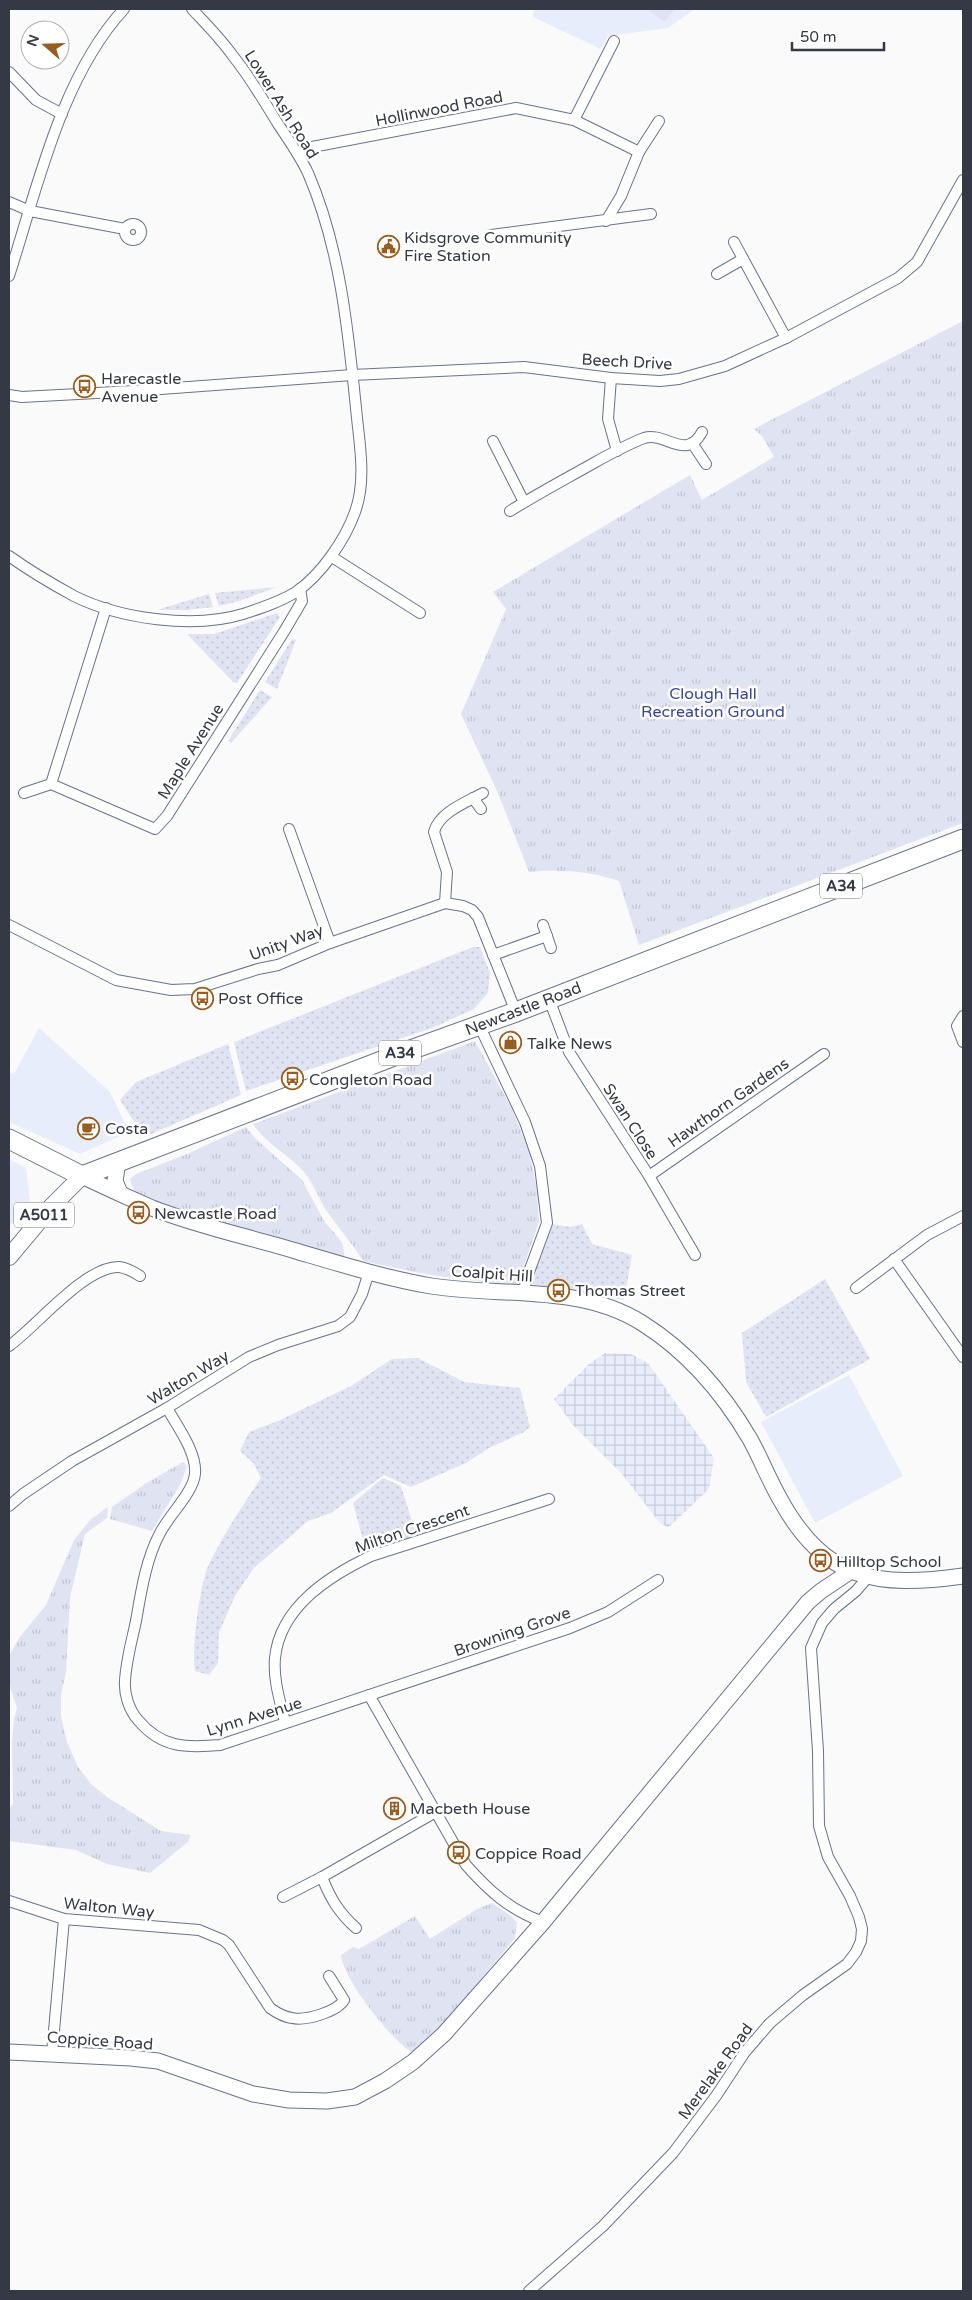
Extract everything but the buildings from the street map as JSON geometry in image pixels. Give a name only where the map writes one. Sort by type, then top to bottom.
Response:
[{"type":"highway","name":"Newcastle Road","points":[[82,1176],[402,1052],[516,1012],[963,839]]},
{"type":"highway","points":[[9,1139],[82,1176]]},
{"type":"main road","name":"A5011","points":[[9,1257],[50,1208],[82,1176]]},
{"type":"street","points":[[9,276],[62,114],[96,45],[124,9]]},
{"type":"street","name":"Lower Ash Road","points":[[9,556],[76,597],[106,608],[157,620],[200,622],[230,618],[264,608],[300,589],[332,557],[356,510],[362,481],[352,375],[337,267],[320,205],[308,173],[297,153],[233,55],[192,9]]},
{"type":"street","points":[[574,120],[614,41]]},
{"type":"street","points":[[9,72],[36,100],[62,114]]},
{"type":"street","name":"Hollinwood Road","points":[[297,153],[307,148],[516,108],[574,120],[639,152]]},
{"type":"street","points":[[606,221],[620,196],[639,152],[659,121]]},
{"type":"street","name":"Beech Drive","points":[[9,395],[22,397],[134,391],[352,375],[524,367],[611,378],[660,381],[678,379],[725,366],[786,338],[908,271],[917,262],[963,180]]},
{"type":"street","points":[[9,202],[30,211],[125,229]]},
{"type":"street","points":[[490,235],[650,214]]},
{"type":"street","points":[[734,242],[786,338]]},
{"type":"street","points":[[717,274],[743,259]]},
{"type":"street","points":[[611,378],[608,419],[617,451]]},
{"type":"street","points":[[510,511],[617,451],[652,436],[677,445],[692,443],[698,440],[702,432]]},
{"type":"street","points":[[493,441],[524,502]]},
{"type":"street","points":[[692,443],[706,464]]},
{"type":"street","points":[[332,557],[420,613]]},
{"type":"street","name":"Maple Avenue","points":[[51,784],[155,829],[167,816],[285,630],[302,601],[300,589]]},
{"type":"street","points":[[24,793],[51,784],[106,608]]},
{"type":"street","points":[[483,793],[450,812],[436,824],[436,838],[448,880],[445,903],[454,903],[472,910],[478,917],[516,1012]]},
{"type":"street","points":[[473,798],[481,810]]},
{"type":"street","points":[[289,829],[330,943]]},
{"type":"street","name":"Unity Way","points":[[9,925],[116,980],[171,990],[195,989],[258,969],[278,965],[330,943],[445,903]]},
{"type":"street","points":[[543,925],[551,948]]},
{"type":"street","points":[[494,955],[547,936]]},
{"type":"street","name":"Swan Close","points":[[549,998],[569,1052],[649,1176],[696,1255]]},
{"type":"street","points":[[963,1016],[957,1026],[963,1042]]},
{"type":"street","points":[[479,1025],[526,1122],[540,1166],[547,1222],[526,1280],[524,1293]]},
{"type":"street","name":"Hawthorn Gardens","points":[[649,1176],[824,1054]]},
{"type":"street","points":[[118,1162],[115,1181],[120,1193]]},
{"type":"street","name":"Coalpit Hill","points":[[82,1176],[154,1208],[369,1272],[430,1286],[568,1297],[618,1310],[643,1324],[681,1352],[715,1386],[750,1440],[780,1500],[796,1525],[816,1550],[851,1571],[868,1577],[897,1581],[932,1580],[963,1576]]},
{"type":"street","points":[[856,1288],[927,1235],[963,1216]]},
{"type":"street","points":[[894,1259],[963,1357]]},
{"type":"street","points":[[9,1346],[86,1278],[118,1267],[140,1276]]},
{"type":"street","name":"Walton Way","points":[[9,1506],[72,1460],[167,1408],[249,1357],[278,1345],[338,1326],[350,1316],[362,1294],[369,1272]]},
{"type":"street","name":"Lynn Avenue","points":[[167,1408],[187,1444],[195,1474],[188,1490],[160,1532],[150,1558],[125,1682],[127,1700],[134,1715],[149,1734],[179,1746],[195,1748],[220,1745],[369,1695]]},
{"type":"street","name":"Milton Crescent","points":[[285,1722],[276,1682],[275,1658],[278,1638],[286,1623],[301,1603],[318,1588],[345,1568],[385,1550],[549,1499]]},
{"type":"street","name":"Coppice Road","points":[[9,2052],[52,2053],[158,2061],[253,2094],[289,2100],[326,2102],[355,2097],[385,2081],[413,2062],[444,2034],[543,1922],[808,1602],[851,1571]]},
{"type":"street","name":"Merelake Road","points":[[529,2291],[603,2226],[673,2153],[716,2096],[745,2052],[770,2023],[802,1995],[847,1964],[856,1952],[861,1941],[862,1929],[859,1918],[850,1896],[828,1857],[819,1826],[818,1751],[811,1648],[822,1623],[868,1577]]},
{"type":"street","name":"Browning Grove","points":[[369,1695],[570,1628],[608,1612],[658,1580]]},
{"type":"street","points":[[369,1695],[434,1813],[466,1865],[485,1887],[521,1914],[543,1922]]},
{"type":"street","points":[[283,1897],[322,1878],[434,1813]]},
{"type":"street","points":[[322,1878],[332,1900],[343,1917],[356,1928]]},
{"type":"street","name":"Walton Way","points":[[9,1902],[64,1919],[199,1930],[223,1940],[239,1959],[270,2008],[286,2017],[295,2019],[337,2009],[344,2000],[343,1996],[328,1976]]},
{"type":"street","points":[[52,2053],[64,1919]]},
{"type":"shaded area","points":[[534,9],[695,9],[668,28],[608,36],[601,49],[533,17]]},
{"type":"shaded area","points":[[39,1028],[110,1092],[129,1132],[80,1154],[9,1122],[9,1073],[14,1074]]},
{"type":"shaded area","points":[[9,1159],[26,1168],[30,1202],[9,1227]]},
{"type":"shaded area","points":[[605,1353],[631,1354],[648,1363],[714,1458],[709,1489],[668,1528],[659,1522],[621,1473],[573,1425],[554,1399],[589,1364]]},
{"type":"shaded area","points":[[849,1375],[903,1476],[815,1523],[761,1422]]},
{"type":"green space","points":[[647,9],[675,9],[664,22]]},
{"type":"green space","name":"Clough Hall Recreation Ground","points":[[963,321],[963,823],[639,945],[619,881],[575,872],[529,872],[498,793],[461,714],[506,609],[493,592],[690,475],[702,500],[774,457],[762,436],[754,429]]},
{"type":"green space","points":[[277,587],[219,606],[215,593]]},
{"type":"green space","points":[[209,594],[213,607],[186,610],[157,610]]},
{"type":"green space","points":[[277,613],[280,617],[237,683],[233,682],[187,634],[214,634]]},
{"type":"green space","points":[[292,639],[296,640],[277,689],[265,682]]},
{"type":"green space","points":[[260,690],[272,697],[231,743],[228,741]]},
{"type":"green space","points":[[473,947],[480,947],[490,973],[488,993],[474,1009],[432,1028],[246,1091],[234,1042]]},
{"type":"green space","points":[[475,1041],[512,1109],[529,1151],[537,1190],[539,1222],[517,1285],[439,1276],[363,1261],[326,1209],[307,1176],[264,1137],[253,1124]]},
{"type":"green space","points":[[228,1044],[241,1095],[144,1137],[120,1100],[136,1082]]},
{"type":"green space","points":[[246,1127],[255,1138],[302,1180],[324,1221],[342,1242],[345,1259],[163,1204],[134,1191],[130,1179],[136,1174],[187,1154]]},
{"type":"green space","points":[[552,1224],[571,1227],[582,1224],[592,1244],[632,1255],[624,1300],[531,1284]]},
{"type":"green space","points":[[825,1279],[870,1359],[766,1417],[746,1382],[742,1333]]},
{"type":"green space","points":[[418,1358],[464,1382],[520,1388],[530,1427],[524,1432],[489,1448],[466,1463],[411,1487],[384,1475],[331,1513],[308,1521],[254,1568],[235,1596],[219,1632],[218,1663],[209,1675],[195,1671],[195,1633],[202,1586],[209,1564],[227,1531],[261,1478],[254,1464],[240,1451],[249,1432],[278,1421],[351,1386],[392,1359]]},
{"type":"green space","points":[[183,1462],[187,1466],[181,1483],[152,1531],[110,1519],[112,1507],[148,1482]]},
{"type":"green space","points":[[383,1478],[401,1486],[417,1537],[367,1555],[353,1503]]},
{"type":"green space","points":[[108,1507],[107,1518],[85,1534],[70,1597],[66,1673],[61,1694],[61,1716],[67,1742],[78,1767],[91,1784],[107,1797],[161,1831],[190,1835],[189,1841],[150,1873],[107,1864],[76,1850],[9,1841],[9,1809],[13,1804],[12,1742],[17,1708],[9,1684],[9,1656],[19,1638],[46,1605],[74,1540],[91,1519]]},
{"type":"green space","points":[[492,1903],[511,1916],[517,1923],[515,1938],[429,2042],[413,2053],[393,2036],[370,2008],[350,1979],[341,1955],[353,1947],[359,1949],[415,1916],[430,1939],[477,1909]]},
{"type":"place","name":"Kidsgrove Community Fire Station","points":[[388,246]]},
{"type":"place","name":"Harecastle Avenue","points":[[85,387]]},
{"type":"place","name":"Post Office","points":[[202,998]]},
{"type":"place","name":"Talke News","points":[[511,1043]]},
{"type":"place","name":"Congleton Road","points":[[293,1079]]},
{"type":"place","name":"Costa","points":[[89,1128]]},
{"type":"place","name":"Newcastle Road","points":[[138,1213]]},
{"type":"place","name":"Thomas Street","points":[[559,1290]]},
{"type":"place","name":"Hilltop School","points":[[820,1561]]},
{"type":"place","name":"Macbeth House","points":[[394,1808]]},
{"type":"place","name":"Coppice Road","points":[[459,1853]]}]
